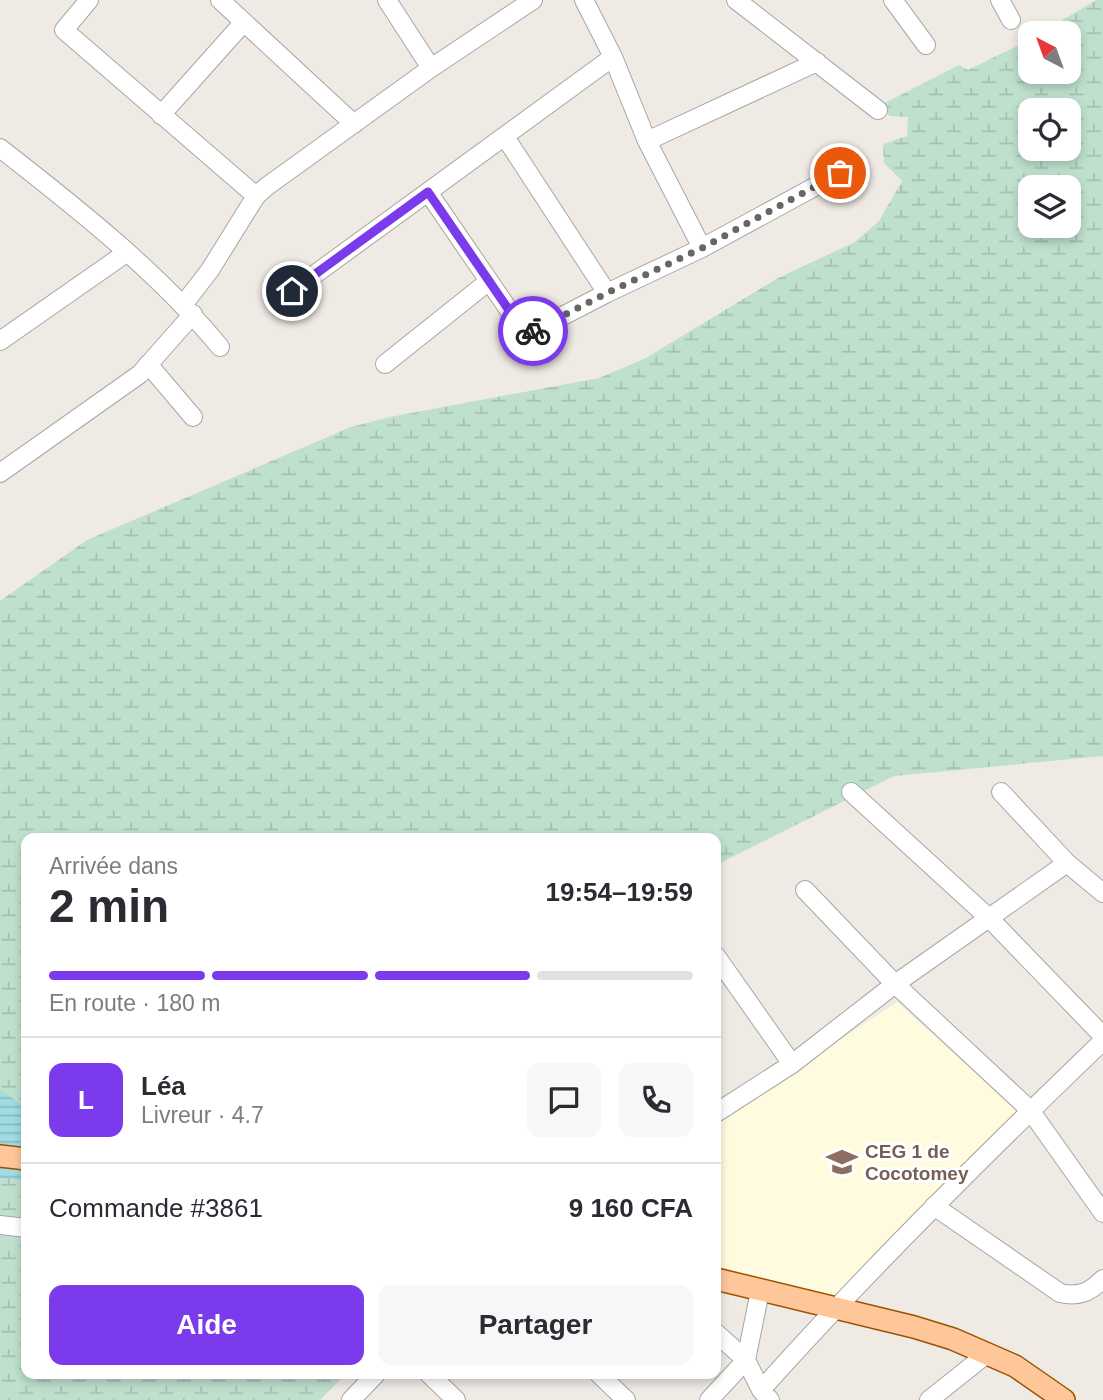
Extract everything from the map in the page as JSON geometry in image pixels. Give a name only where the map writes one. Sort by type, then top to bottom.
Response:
[{"type":"main road","points":[[0,1156],[21,1158]]},
{"type":"main road","points":[[721,1280],[914,1327],[989,1353],[1015,1366],[1065,1400]]},
{"type":"street","points":[[89,0],[64,30],[256,196]]},
{"type":"street","points":[[220,0],[354,124]]},
{"type":"street","points":[[387,0],[431,68]]},
{"type":"street","points":[[0,473],[140,374],[188,310],[256,196],[431,68],[533,0]]},
{"type":"street","points":[[584,0],[613,57],[647,141],[702,248]]},
{"type":"street","points":[[736,0],[878,110]]},
{"type":"street","points":[[892,0],[926,46]]},
{"type":"street","points":[[1000,0],[1011,20]]},
{"type":"street","points":[[161,115],[244,22]]},
{"type":"street","points":[[292,291],[613,57]]},
{"type":"street","points":[[647,141],[817,62]]},
{"type":"street","points":[[505,137],[607,293]]},
{"type":"street","points":[[0,148],[75,206],[188,310],[220,347]]},
{"type":"street","points":[[428,192],[526,335],[702,248],[840,173]]},
{"type":"street","points":[[0,341],[125,253]]},
{"type":"street","points":[[385,364],[489,281]]},
{"type":"street","points":[[148,364],[193,417]]},
{"type":"street","points":[[721,1338],[746,1360],[765,1395],[835,1307],[1103,1039],[990,919],[851,792]]},
{"type":"street","points":[[1001,792],[1067,863],[1103,893]]},
{"type":"street","points":[[721,1110],[792,1064],[895,985],[1067,863]]},
{"type":"street","points":[[805,890],[895,985],[1030,1111],[1103,1213]]},
{"type":"street","points":[[721,963],[792,1064]]},
{"type":"street","points":[[934,1206],[1060,1293],[1080,1295],[1093,1290],[1103,1279]]},
{"type":"street","points":[[0,1225],[21,1227]]},
{"type":"street","points":[[709,1400],[746,1360],[760,1291]]},
{"type":"street","points":[[937,1398],[989,1353]]},
{"type":"street","points":[[351,1400],[371,1379]]},
{"type":"street","points":[[434,1379],[456,1400]]},
{"type":"street","points":[[604,1379],[626,1400]]},
{"type":"shaded area","name":"CEG 1 de Cocotomey","points":[[897,1002],[1018,1112],[834,1302],[721,1271],[721,1119]]},
{"type":"green space","points":[[1096,0],[1103,0],[1103,756],[894,776],[721,862],[721,833],[21,833],[21,1104],[0,1090],[0,601],[87,540],[351,427],[390,417],[599,378],[644,359],[778,278],[855,242],[879,221],[902,181],[884,163],[883,144],[907,136],[908,117],[889,116],[885,103],[959,65],[968,70],[1018,45],[1018,84],[1082,84],[1082,21],[1061,21]]},
{"type":"green space","points":[[0,1178],[21,1180],[21,1379],[341,1379],[320,1400],[0,1400]]},
{"type":"water","points":[[0,1090],[21,1104],[21,1180],[0,1178]]},
{"type":"way so far","points":[[533,331],[702,248],[840,173]]},
{"type":"place","name":"CEG 1 de Cocotomey","points":[[842,1162]]},
{"type":"route","points":[[292,291],[428,192],[526,335],[533,331]]}]
